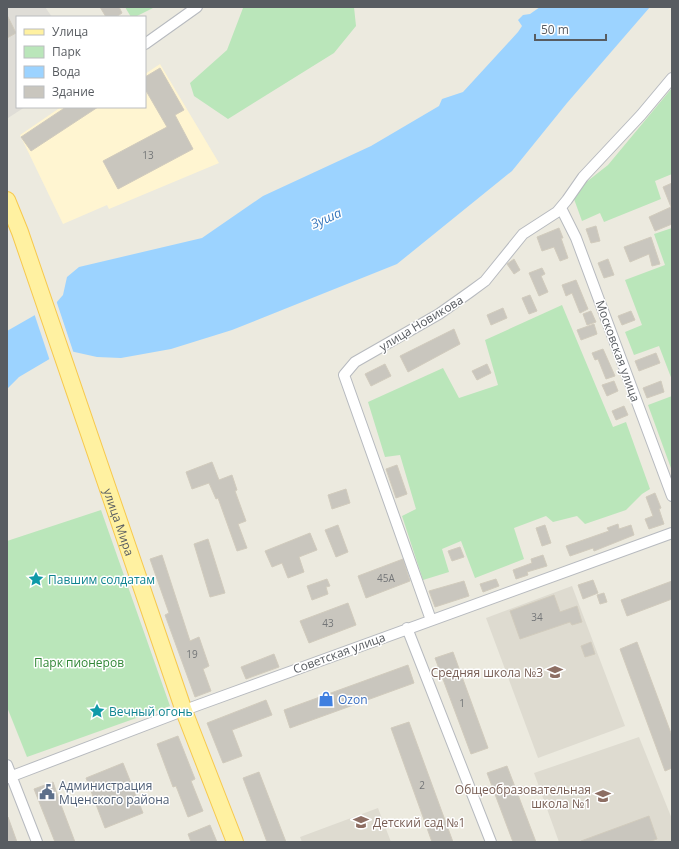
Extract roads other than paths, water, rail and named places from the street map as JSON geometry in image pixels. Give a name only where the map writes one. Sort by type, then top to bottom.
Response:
[{"type":"main road","name":"улица Мира","points":[[7,200],[20,232],[184,711],[235,842]]},
{"type":"street","points":[[146,43],[197,7]]},
{"type":"street","name":"улица Новикова","points":[[431,620],[344,375],[355,362],[440,314],[485,281],[523,234],[561,208],[583,177],[672,78]]},
{"type":"street","name":"Московская улица","points":[[561,208],[576,238],[672,496]]},
{"type":"street","name":"Советская улица","points":[[9,777],[406,628],[672,533]]},
{"type":"street","points":[[406,628],[491,842]]},
{"type":"street","points":[[7,765],[9,777],[37,842]]},
{"type":"water","name":"Зуша","points":[[540,7],[650,7],[567,103],[512,171],[397,264],[232,330],[171,349],[121,358],[97,357],[70,351],[58,354],[19,377],[7,389],[7,331],[56,303],[63,295],[67,277],[79,267],[202,238],[263,196],[371,146],[439,106],[442,99],[463,92],[518,32],[522,26],[518,20],[523,15],[530,14]]},
{"type":"place","name":"Павшим солдатам","points":[[36,579]]},
{"type":"place","name":"Средняя школа №3","points":[[555,672]]},
{"type":"place","name":"Ozon","points":[[326,699]]},
{"type":"place","name":"Вечный огонь","points":[[97,711]]},
{"type":"place","name":"Администрация Мценского района","points":[[47,792]]},
{"type":"place","name":"Общеобразовательная школа №1","points":[[603,796]]},
{"type":"place","name":"Детский сад №1","points":[[361,822]]},
{"type":"park label","name":"Парк пионеров","points":[[79,662]]}]
